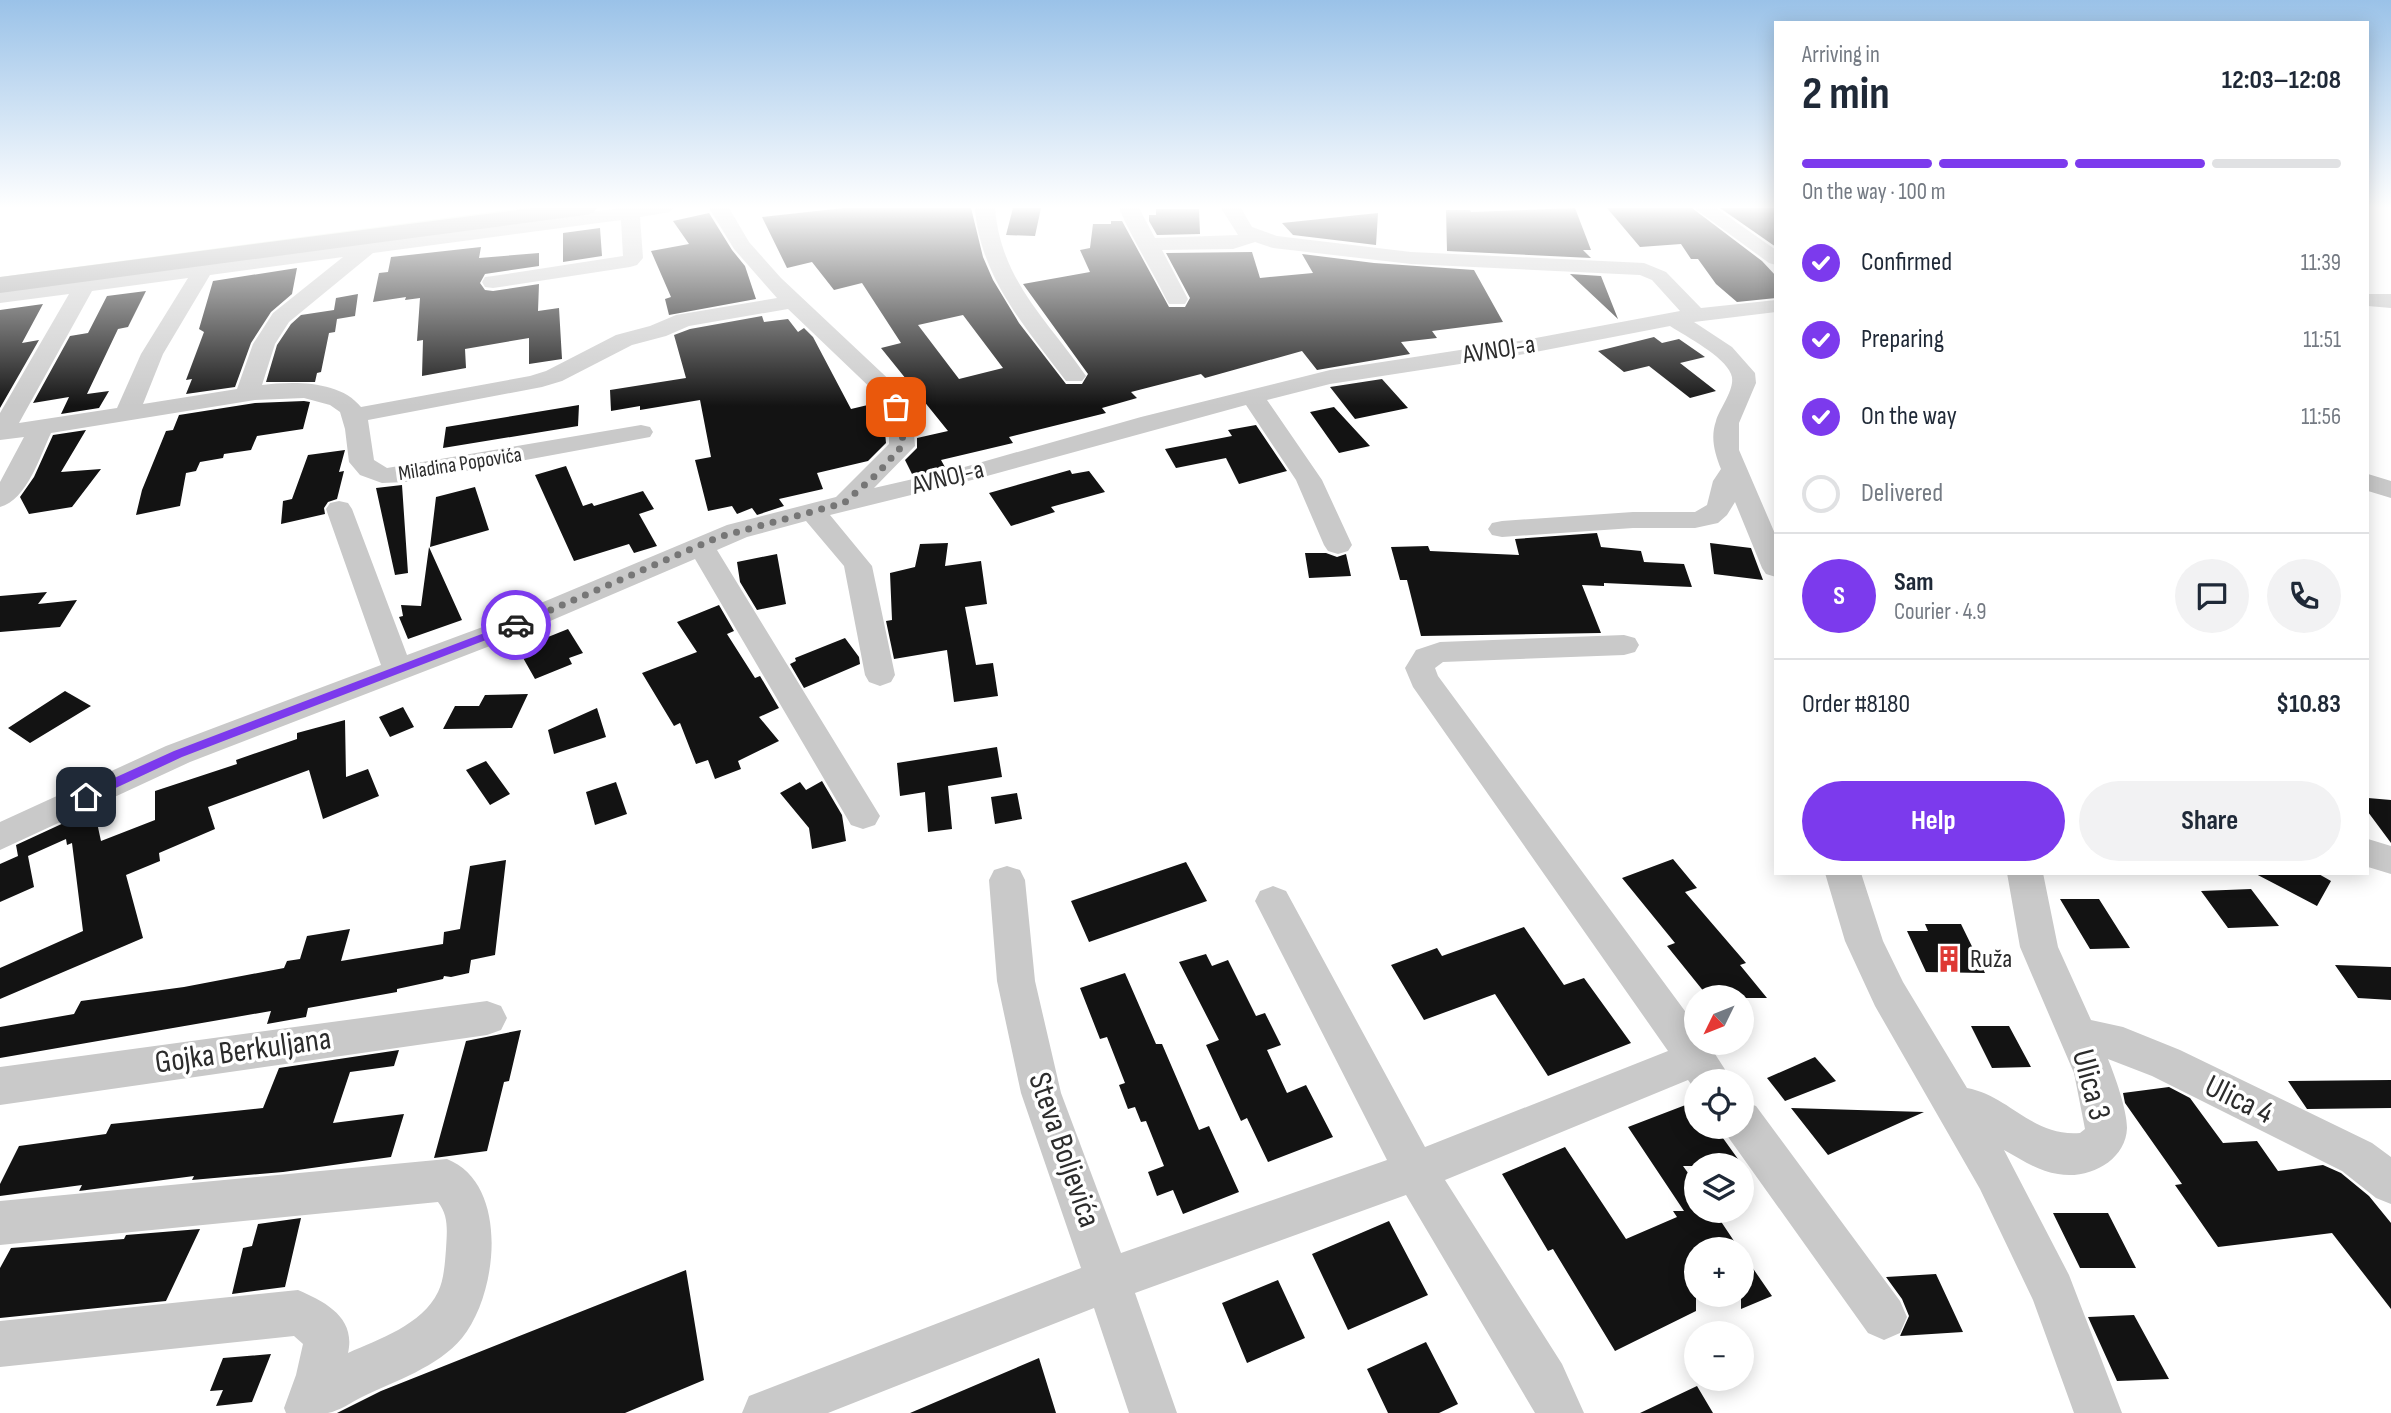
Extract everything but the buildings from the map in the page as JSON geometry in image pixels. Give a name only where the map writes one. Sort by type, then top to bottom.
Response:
[{"type":"main road","points":[[0,285],[84,274]]},
{"type":"street","points":[[0,297],[174,274]]},
{"type":"street","points":[[127,415],[152,354],[202,274]]},
{"type":"street","points":[[246,396],[272,329],[287,313],[335,274]]},
{"type":"street","points":[[493,282],[546,274]]},
{"type":"street","points":[[767,274],[792,302],[890,393],[901,420],[902,446],[877,474],[844,503]]},
{"type":"street","points":[[1003,274],[1074,376]]},
{"type":"street","points":[[1164,274],[1177,299]]},
{"type":"street","points":[[1656,274],[1685,317],[1743,373],[1744,383],[1727,423],[1726,450],[1774,563]]},
{"type":"street","points":[[1,433],[84,286]]},
{"type":"street","points":[[2369,300],[2391,301]]},
{"type":"street","points":[[1,433],[295,390],[316,392],[346,404],[355,415],[534,383],[554,376],[624,340],[658,331],[684,320],[792,302]]},
{"type":"street","name":"AVNOJ-a","points":[[0,837],[178,754],[573,602],[737,531],[967,474],[1150,422],[1330,377],[1525,347],[1685,317],[1774,306]]},
{"type":"street","points":[[1252,396],[1309,480],[1338,545]]},
{"type":"street","name":"Miladina Popovića","points":[[355,415],[362,460],[369,470],[383,476],[641,432]]},
{"type":"street","points":[[0,499],[14,482],[41,427]]},
{"type":"street","points":[[1502,529],[1633,520],[1695,520],[1708,517],[1718,509],[1726,481],[1734,470]]},
{"type":"street","points":[[2369,482],[2391,490]]},
{"type":"street","points":[[339,509],[398,671]]},
{"type":"street","points":[[815,512],[830,537],[858,566],[880,675]]},
{"type":"street","points":[[700,545],[863,816]]},
{"type":"street","points":[[1623,645],[1440,652],[1427,657],[1420,668],[1424,679],[1703,1069]]},
{"type":"street","points":[[2369,853],[2391,860]]},
{"type":"street","points":[[1844,875],[1864,941],[1889,994],[1995,1174],[2053,1291],[2098,1413]]},
{"type":"street","name":"Ulica 3","points":[[1954,1105],[1972,1108],[2045,1151],[2074,1155],[2096,1147],[2103,1139],[2106,1127],[2094,1073],[2039,947],[2025,875]]},
{"type":"street","name":"Steva Boljevića","points":[[1007,880],[1016,981],[1041,1093],[1153,1413]]},
{"type":"street","points":[[1273,901],[1415,1171],[1545,1381],[1560,1413]]},
{"type":"street","name":"Gojka Berkuljana","points":[[0,1086],[486,1018]]},
{"type":"street","name":"Ulica 4","points":[[2078,1035],[2123,1045],[2166,1063],[2357,1157],[2391,1183]]},
{"type":"street","points":[[766,1413],[1108,1280],[1684,1077]]},
{"type":"street","points":[[1754,1138],[1884,1317]]},
{"type":"street","points":[[0,1223],[447,1180],[462,1196],[469,1215],[468,1253],[462,1292],[450,1317],[422,1344],[309,1405]]},
{"type":"street","points":[[0,1344],[298,1313],[316,1323],[328,1339],[309,1405]]},
{"type":"green space","points":[[23,274],[52,274],[0,281],[0,277]]},
{"type":"way so far","points":[[516,625],[719,537],[844,503],[877,474],[902,446],[903,429],[896,407]]},
{"type":"place","name":"Ruža","points":[[1949,959]]},
{"type":"route","points":[[86,797],[178,754],[516,625]]}]
